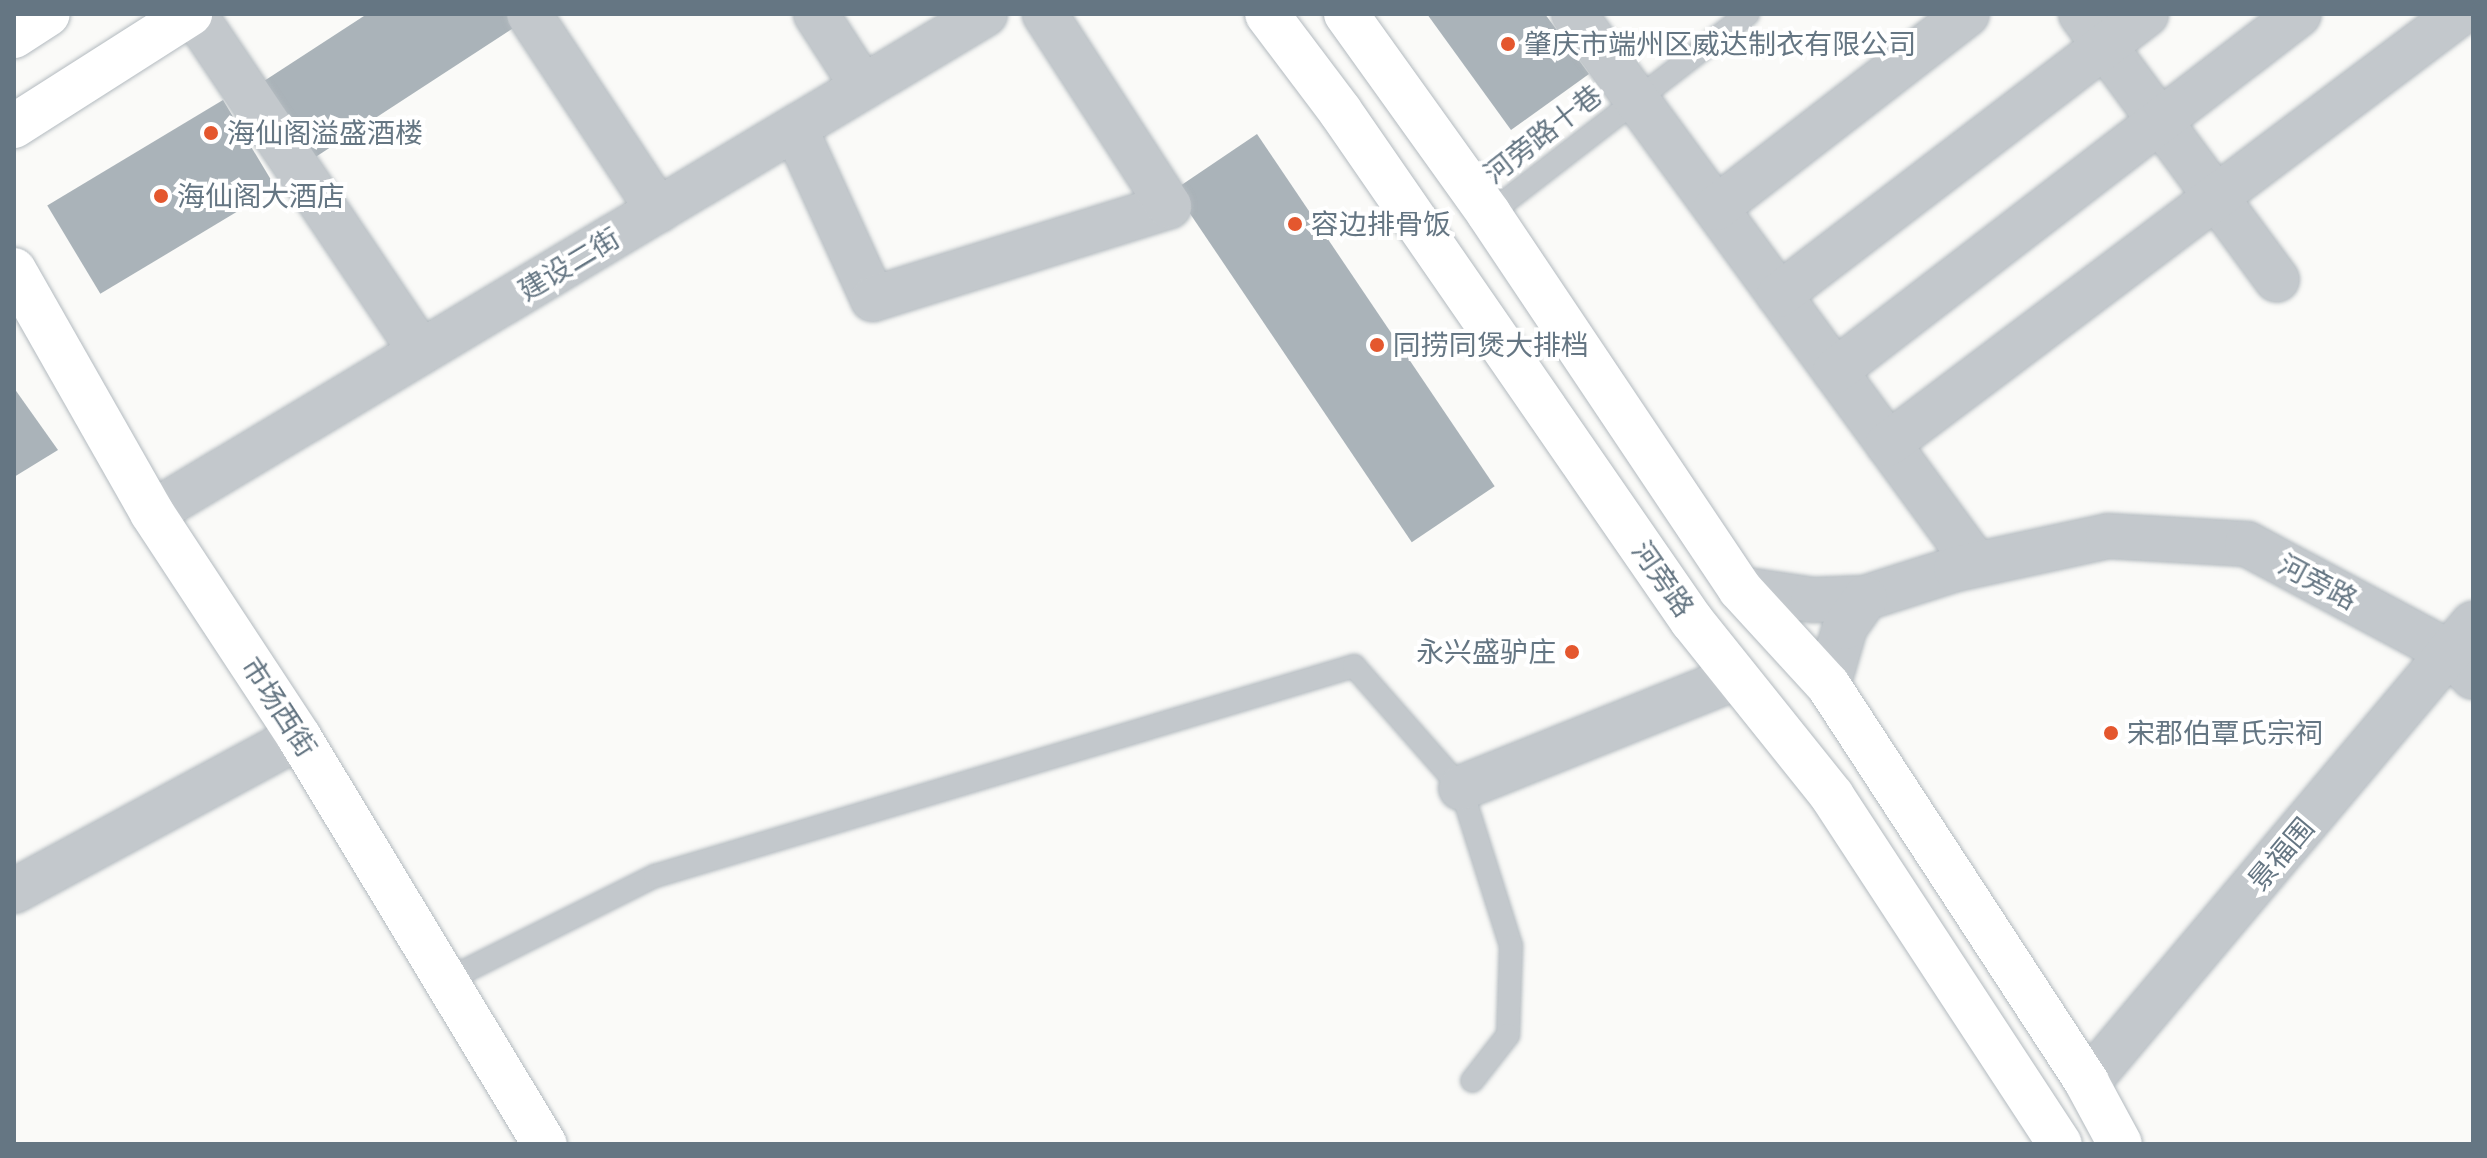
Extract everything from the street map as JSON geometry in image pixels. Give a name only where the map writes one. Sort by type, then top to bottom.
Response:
[{"type":"street","points":[[14,36],[48,14]]},
{"type":"street","points":[[14,126],[192,14],[421,352]]},
{"type":"street","points":[[529,14],[658,210]]},
{"type":"street","points":[[816,14],[863,87]]},
{"type":"street","name":"建设二街","points":[[152,513],[985,14]]},
{"type":"street","points":[[795,128],[873,299],[1169,206],[1045,14]]},
{"type":"street","name":"河旁路","points":[[1267,14],[1340,111],[1692,621],[1832,796],[2050,1127]]},
{"type":"street","name":"河旁路","points":[[1346,14],[1489,214],[1740,589],[1828,685],[2087,1083],[2120,1144]]},
{"type":"street","points":[[1574,14],[1976,564]]},
{"type":"street","points":[[1716,208],[1967,14]]},
{"type":"street","points":[[1779,295],[2093,30],[2146,14]]},
{"type":"street","points":[[1835,371],[2299,14]]},
{"type":"street","points":[[1888,444],[2459,14]]},
{"type":"street","points":[[2093,30],[2277,280]]},
{"type":"street","name":"市场西街","points":[[14,270],[152,513],[299,737],[545,1144]]},
{"type":"street","name":"河旁路","points":[[1740,589],[1813,600],[1865,598],[1976,564],[2108,536],[2247,544],[2465,652]]},
{"type":"street","points":[[1828,685],[1845,627],[1865,598]]},
{"type":"street","name":"景福围","points":[[2087,1083],[2465,652]]},
{"type":"street","points":[[1461,788],[1737,677]]},
{"type":"street","points":[[14,891],[299,737]]},
{"type":"street","points":[[2050,1127],[2087,1083]]},
{"type":"lane","name":"河旁路十巷","points":[[1489,214],[1748,14]]},
{"type":"lane","points":[[447,980],[655,876],[1354,666],[1461,788],[1511,946],[1508,1035],[1472,1081]]},
{"type":"building","points":[[367,14],[507,14],[515,27],[314,158],[264,81]]},
{"type":"building","name":"肇庆市端州区威达制衣有限公司","points":[[1427,14],[1545,14],[1589,74],[1511,130]]},
{"type":"building","name":"海仙阁大酒店","points":[[223,100],[276,188],[100,294],[47,206]]},
{"type":"building","points":[[1257,134],[1495,486],[1412,542],[1174,190]]},
{"type":"building","points":[[14,388],[58,450],[14,477]]},
{"type":"place","name":"肇庆市端州区威达制衣有限公司","points":[[1508,44]]},
{"type":"place","name":"海仙阁溢盛酒楼","points":[[211,133]]},
{"type":"place","name":"海仙阁大酒店","points":[[161,196]]},
{"type":"place","name":"容边排骨饭","points":[[1295,224]]},
{"type":"place","name":"同捞同煲大排档","points":[[1377,345]]},
{"type":"place","name":"永兴盛驴庄","points":[[1572,652]]},
{"type":"place","name":"宋郡伯覃氏宗祠","points":[[2111,733]]}]
